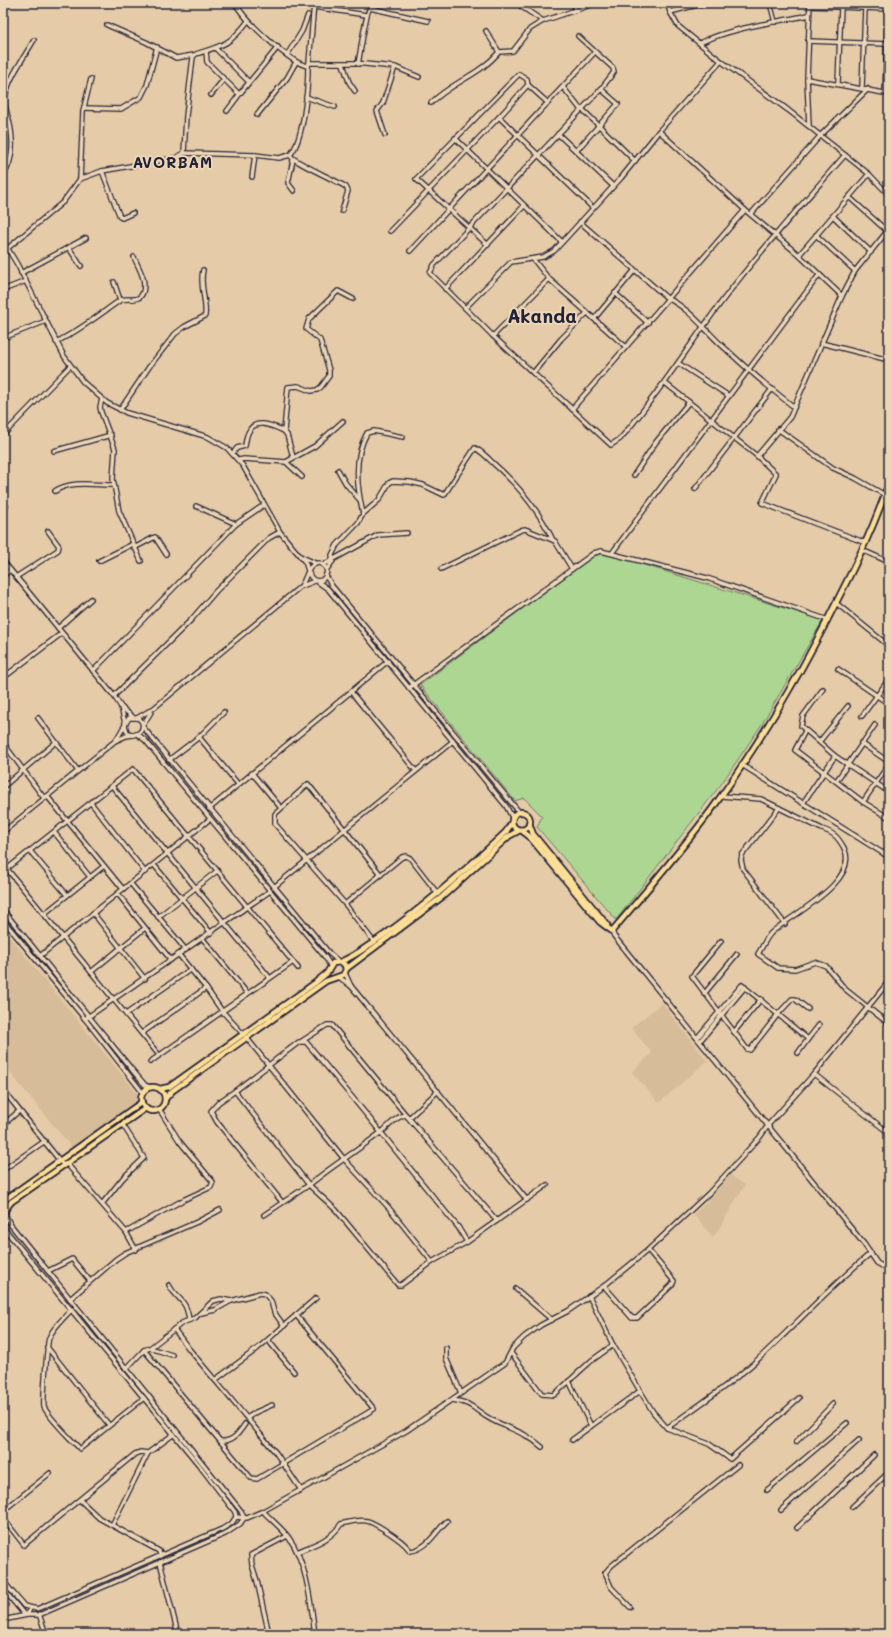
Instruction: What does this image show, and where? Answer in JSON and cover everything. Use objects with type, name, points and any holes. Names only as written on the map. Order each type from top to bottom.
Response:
[{"type":"main road","points":[[165,1099],[172,1091],[315,983],[331,968],[333,963],[348,959],[374,942],[438,894],[506,832],[515,815],[520,813],[527,816],[533,834],[612,931],[672,859],[721,796],[799,673],[828,620],[866,543],[889,483]]},
{"type":"main road","points":[[512,820],[514,827],[529,836],[600,922],[608,927]]},
{"type":"main road","points":[[160,1089],[165,1094],[164,1104],[159,1109],[152,1110],[146,1108],[142,1102],[143,1094],[150,1087],[160,1089],[169,1087],[326,981],[338,977],[442,897],[509,836],[526,828],[529,823]]},
{"type":"main road","points":[[339,961],[345,965],[346,971]]},
{"type":"main road","points":[[331,968],[332,974],[338,977]]},
{"type":"main road","points":[[3,1201],[142,1102]]},
{"type":"main road","points":[[4,1212],[11,1202],[146,1108]]},
{"type":"street","points":[[235,3],[248,21],[296,62],[308,64],[358,64],[395,67],[419,77]]},
{"type":"street","points":[[516,3],[543,21]]},
{"type":"street","points":[[573,3],[576,10]]},
{"type":"street","points":[[432,103],[451,86],[483,68],[499,52],[513,51],[530,29],[543,21],[597,3]]},
{"type":"street","points":[[667,3],[678,26],[721,61],[809,126],[869,174],[889,195]]},
{"type":"street","points":[[670,12],[705,3]]},
{"type":"street","points":[[770,3],[775,22]]},
{"type":"street","points":[[807,79],[862,87],[887,93],[888,3]]},
{"type":"street","points":[[809,126],[807,79],[810,4],[888,9]]},
{"type":"street","points":[[80,179],[102,171],[176,158],[184,153],[255,155],[279,158],[290,156],[299,136],[306,97],[314,5],[366,15]]},
{"type":"street","points":[[838,83],[841,7]]},
{"type":"street","points":[[358,64],[368,9],[371,8],[428,21]]},
{"type":"street","points":[[862,87],[865,8]]},
{"type":"street","points":[[700,43],[712,38],[809,15]]},
{"type":"street","points":[[287,55],[302,31],[308,16]]},
{"type":"street","points":[[107,24],[157,47],[176,58],[194,55],[215,48],[234,38],[248,21]]},
{"type":"street","points":[[486,31],[499,52]]},
{"type":"street","points":[[578,36],[614,69],[614,72],[601,89],[434,265],[430,273],[493,336],[611,445],[620,439],[665,383],[703,326],[743,274],[845,155]]},
{"type":"street","points":[[3,177],[8,167],[13,147],[5,104],[5,91],[34,40]]},
{"type":"street","points":[[808,41],[887,44]]},
{"type":"street","points":[[84,108],[122,109],[142,97],[147,85],[157,47]]},
{"type":"street","points":[[228,111],[239,94],[278,47]]},
{"type":"street","points":[[215,48],[249,82]]},
{"type":"street","points":[[206,51],[207,62],[239,94]]},
{"type":"street","points":[[410,251],[595,52]]},
{"type":"street","points":[[184,153],[186,116],[194,55]]},
{"type":"street","points":[[465,308],[511,262],[533,259],[554,251],[635,161],[659,131],[721,61]]},
{"type":"street","points":[[257,115],[287,78],[296,62]]},
{"type":"street","points":[[343,64],[349,82],[355,91]]},
{"type":"street","points":[[385,134],[377,111],[383,103],[395,67]]},
{"type":"street","points":[[488,245],[416,179],[516,76],[522,74],[528,82],[528,85],[548,103]]},
{"type":"street","points":[[8,248],[63,202],[80,179],[84,108],[91,79]]},
{"type":"street","points":[[211,95],[224,79]]},
{"type":"street","points":[[390,231],[528,85]]},
{"type":"street","points":[[563,87],[581,109],[635,161]]},
{"type":"street","points":[[576,151],[618,104],[601,89]]},
{"type":"street","points":[[751,214],[820,135],[868,89]]},
{"type":"street","points":[[306,97],[335,107]]},
{"type":"street","points":[[499,117],[593,208]]},
{"type":"street","points":[[659,131],[745,210],[799,255],[842,296]]},
{"type":"street","points":[[558,134],[613,186]]},
{"type":"street","points":[[456,138],[466,150],[562,242]]},
{"type":"street","points":[[252,177],[255,155]]},
{"type":"street","points":[[290,156],[293,160],[323,174],[346,188],[348,191],[342,211]]},
{"type":"street","points":[[293,160],[288,183],[294,191]]},
{"type":"street","points":[[102,171],[119,215],[122,218],[133,213]]},
{"type":"street","points":[[799,255],[869,174]]},
{"type":"street","points":[[757,456],[790,418],[842,296],[855,272],[888,230],[849,197]]},
{"type":"street","points":[[445,289],[524,206]]},
{"type":"street","points":[[572,409],[745,210]]},
{"type":"street","points":[[833,216],[871,252]]},
{"type":"street","points":[[580,222],[634,271],[667,298],[676,302],[703,326],[725,349],[794,407]]},
{"type":"street","points":[[816,235],[855,272]]},
{"type":"street","points":[[21,273],[86,238]]},
{"type":"street","points":[[3,241],[26,281],[56,342],[70,366],[83,382],[102,399],[120,410],[144,420],[208,437],[222,444],[233,453],[239,460],[280,532],[305,562],[311,578],[328,589],[388,662],[411,686],[520,813]]},
{"type":"street","points":[[69,248],[81,266]]},
{"type":"street","points":[[56,342],[98,317],[120,300],[137,299],[143,292],[142,273],[134,257]]},
{"type":"street","points":[[533,259],[549,279],[626,347]]},
{"type":"street","points":[[120,410],[149,367],[175,334],[184,327],[205,316],[206,309],[201,280],[203,270]]},
{"type":"street","points":[[594,319],[634,271]]},
{"type":"street","points":[[612,553],[819,274]]},
{"type":"street","points":[[493,336],[549,279]]},
{"type":"street","points":[[3,290],[26,281]]},
{"type":"street","points":[[114,282],[120,300]]},
{"type":"street","points":[[284,431],[288,387],[298,386],[311,391],[317,390],[329,376],[329,370],[320,340],[306,329],[309,319],[338,291],[353,299]]},
{"type":"street","points":[[615,293],[648,322]]},
{"type":"street","points":[[533,372],[561,339],[587,313]]},
{"type":"street","points":[[3,338],[46,321]]},
{"type":"street","points":[[821,343],[889,360]]},
{"type":"street","points":[[678,363],[729,396]]},
{"type":"street","points":[[5,433],[70,366]]},
{"type":"street","points":[[665,383],[757,456],[776,474],[762,502],[866,543]]},
{"type":"street","points":[[695,489],[772,389]]},
{"type":"street","points":[[102,399],[100,407],[101,412],[111,435],[115,449],[114,485],[120,516],[141,562]]},
{"type":"street","points":[[634,475],[656,442],[689,402]]},
{"type":"street","points":[[286,462],[292,457],[315,446],[343,421]]},
{"type":"street","points":[[233,453],[237,448],[245,446],[248,432],[254,426],[266,423],[284,431],[287,435],[292,457]]},
{"type":"street","points":[[778,430],[833,468],[855,478],[885,495]]},
{"type":"street","points":[[363,514],[357,471],[361,444],[367,433],[379,431],[403,436]]},
{"type":"street","points":[[54,451],[111,435]]},
{"type":"street","points":[[115,741],[125,724],[135,717],[154,708],[301,586],[322,580],[326,576],[327,569],[333,561],[332,555],[337,545],[358,523],[363,514],[380,500],[387,486],[393,481],[422,485],[444,495],[475,448],[505,473],[528,499],[544,521],[553,540],[572,569]]},
{"type":"street","points":[[239,460],[244,459],[286,462],[302,476]]},
{"type":"street","points":[[338,470],[346,484],[360,500]]},
{"type":"street","points":[[55,491],[61,486],[73,484],[114,485]]},
{"type":"street","points":[[94,671],[236,524],[264,504]]},
{"type":"street","points":[[196,506],[236,524]]},
{"type":"street","points":[[441,569],[521,530],[525,529],[553,540]]},
{"type":"street","points":[[16,577],[58,550],[59,546],[48,530]]},
{"type":"street","points":[[114,696],[192,620],[216,591],[269,538],[280,532]]},
{"type":"street","points":[[323,565],[333,561],[360,543],[378,535],[407,533]]},
{"type":"street","points":[[99,561],[155,537],[166,554]]},
{"type":"street","points":[[862,550],[889,562]]},
{"type":"street","points":[[411,686],[594,553],[601,551],[707,578],[828,620]]},
{"type":"street","points":[[298,554],[315,563],[323,565],[327,569]]},
{"type":"street","points":[[3,561],[114,696],[121,707],[127,732],[145,740],[325,957],[331,968]]},
{"type":"street","points":[[301,586],[311,565],[315,563]]},
{"type":"street","points":[[3,576],[10,570]]},
{"type":"street","points":[[326,576],[332,586],[453,741],[506,806],[512,820]]},
{"type":"street","points":[[58,628],[91,599]]},
{"type":"street","points":[[836,603],[889,646]]},
{"type":"street","points":[[3,678],[62,633]]},
{"type":"street","points":[[209,809],[388,662]]},
{"type":"street","points":[[838,669],[889,704]]},
{"type":"street","points":[[862,716],[889,679]]},
{"type":"street","points":[[823,689],[803,716],[802,726],[805,731],[820,741],[835,756],[889,792]]},
{"type":"street","points":[[351,692],[416,771]]},
{"type":"street","points":[[820,741],[848,706]]},
{"type":"street","points":[[121,707],[141,721],[143,726],[169,760],[209,809],[329,953],[339,961]]},
{"type":"street","points":[[3,832],[115,741],[126,736],[135,735],[143,726],[154,708]]},
{"type":"street","points":[[169,760],[199,737],[224,712]]},
{"type":"street","points":[[38,718],[78,771]]},
{"type":"street","points":[[837,780],[861,743],[875,725]]},
{"type":"street","points":[[805,731],[795,750],[837,780],[863,802],[889,818]]},
{"type":"street","points":[[199,737],[238,784]]},
{"type":"street","points":[[274,887],[307,862],[345,828],[453,741]]},
{"type":"street","points":[[3,787],[56,742]]},
{"type":"street","points":[[861,743],[889,763],[863,802]]},
{"type":"street","points":[[4,744],[23,770],[68,821],[123,889]]},
{"type":"street","points":[[803,803],[835,756]]},
{"type":"street","points":[[742,765],[889,857]]},
{"type":"street","points":[[3,872],[133,769],[298,968]]},
{"type":"street","points":[[252,774],[281,808]]},
{"type":"street","points":[[374,942],[345,904],[275,824],[275,814],[308,784],[345,828],[381,875]]},
{"type":"street","points":[[112,786],[270,978]]},
{"type":"street","points":[[721,796],[761,799],[832,832],[838,838],[846,852],[846,860],[838,881],[785,924],[771,933],[758,954],[778,968],[795,969],[815,962],[826,966],[845,989],[868,1009],[889,1024]]},
{"type":"street","points":[[91,803],[145,872]]},
{"type":"street","points":[[779,808],[742,855],[741,860],[746,874],[785,924]]},
{"type":"street","points":[[40,956],[210,819]]},
{"type":"street","points":[[54,832],[90,877]]},
{"type":"street","points":[[884,854],[889,847]]},
{"type":"street","points":[[30,851],[67,895]]},
{"type":"street","points":[[345,904],[406,856],[410,858],[438,894]]},
{"type":"street","points":[[154,865],[211,933]]},
{"type":"street","points":[[44,914],[104,866]]},
{"type":"street","points":[[7,869],[159,1055]]},
{"type":"street","points":[[158,917],[217,870]]},
{"type":"street","points":[[130,884],[186,950]]},
{"type":"street","points":[[84,1019],[145,979],[270,891]]},
{"type":"street","points":[[118,894],[171,960]]},
{"type":"street","points":[[3,910],[137,1076],[145,1085],[150,1087]]},
{"type":"street","points":[[93,913],[145,979]]},
{"type":"street","points":[[3,920],[143,1094]]},
{"type":"street","points":[[91,972],[145,928]]},
{"type":"street","points":[[612,931],[614,936],[768,1124],[871,1253],[877,1263],[889,1270]]},
{"type":"street","points":[[203,939],[247,993]]},
{"type":"street","points":[[721,941],[692,976],[721,1017],[747,1049],[750,1050],[792,999],[796,999],[808,1009]]},
{"type":"street","points":[[704,994],[737,954]]},
{"type":"street","points":[[179,955],[206,988],[222,1011],[245,1036],[344,1159],[389,1208],[432,1262]]},
{"type":"street","points":[[150,1062],[293,962]]},
{"type":"street","points":[[126,1014],[191,969]]},
{"type":"street","points":[[346,971],[350,986]]},
{"type":"street","points":[[338,977],[350,986],[527,1200]]},
{"type":"street","points":[[236,1517],[244,1518],[263,1511],[406,1431],[504,1363],[513,1348],[541,1324],[552,1320],[604,1286],[648,1250],[709,1193],[760,1137],[768,1124],[814,1074],[868,1009],[889,981]]},
{"type":"street","points":[[699,1039],[718,1013],[742,985],[779,1013],[808,1038]]},
{"type":"street","points":[[699,1039],[721,1017],[745,987]]},
{"type":"street","points":[[142,1033],[206,988]]},
{"type":"street","points":[[734,1032],[761,1000]]},
{"type":"street","points":[[282,1202],[217,1122],[212,1111],[219,1102],[299,1042],[327,1025],[332,1025],[406,1115],[497,1221]]},
{"type":"street","points":[[798,1053],[819,1025]]},
{"type":"street","points":[[299,1042],[306,1042],[458,1227],[467,1242]]},
{"type":"street","points":[[814,1074],[889,1133]]},
{"type":"street","points":[[3,1090],[61,1161],[102,1204],[126,1232],[136,1250]]},
{"type":"street","points":[[235,1091],[309,1184],[336,1210],[398,1285],[401,1285],[432,1262],[467,1242],[547,1185]]},
{"type":"street","points":[[410,1118],[438,1091]]},
{"type":"street","points":[[126,1232],[183,1200],[211,1187],[213,1182],[180,1142],[159,1109]]},
{"type":"street","points":[[3,1125],[20,1110]]},
{"type":"street","points":[[264,1215],[309,1184],[329,1168],[344,1159],[401,1116],[406,1115]]},
{"type":"street","points":[[102,1204],[123,1178],[144,1158],[123,1125]]},
{"type":"street","points":[[3,1170],[45,1142]]},
{"type":"street","points":[[70,1299],[116,1259],[220,1210]]},
{"type":"street","points":[[3,1620],[39,1614],[224,1534],[240,1524],[244,1518],[242,1511],[10,1224],[4,1212]]},
{"type":"street","points":[[3,1227],[199,1465],[234,1512],[236,1517]]},
{"type":"street","points":[[604,1286],[632,1318],[637,1318],[672,1285],[674,1281],[648,1250]]},
{"type":"street","points":[[667,1428],[754,1363],[846,1273],[871,1253]]},
{"type":"street","points":[[48,1271],[72,1259],[90,1281]]},
{"type":"street","points":[[169,1285],[183,1300],[188,1310],[189,1320]]},
{"type":"street","points":[[516,1289],[552,1320]]},
{"type":"street","points":[[200,1313],[216,1310],[231,1301],[260,1293],[265,1294],[271,1301],[274,1312],[284,1326]]},
{"type":"street","points":[[589,1296],[614,1346],[653,1412],[667,1428],[709,1444],[730,1459],[799,1398]]},
{"type":"street","points":[[215,1380],[268,1340],[316,1298]]},
{"type":"street","points":[[126,1368],[144,1350],[150,1348],[174,1329],[195,1318],[213,1300],[221,1299],[231,1301]]},
{"type":"street","points":[[72,1309],[51,1333],[46,1346],[47,1362],[43,1402],[46,1411],[80,1449],[144,1398]]},
{"type":"street","points":[[144,1350],[254,1480],[374,1409],[296,1316]]},
{"type":"street","points":[[174,1329],[283,1462],[301,1490]]},
{"type":"street","points":[[268,1340],[294,1372]]},
{"type":"street","points":[[46,1346],[109,1425]]},
{"type":"street","points":[[511,1353],[542,1394],[554,1394],[591,1361],[614,1346]]},
{"type":"street","points":[[150,1348],[172,1355]]},
{"type":"street","points":[[446,1348],[446,1358],[461,1393]]},
{"type":"street","points":[[569,1381],[592,1426]]},
{"type":"street","points":[[572,1440],[640,1391]]},
{"type":"street","points":[[452,1400],[465,1402],[472,1405],[492,1420],[522,1432],[542,1447]]},
{"type":"street","points":[[796,1442],[833,1404]]},
{"type":"street","points":[[247,1418],[272,1405]]},
{"type":"street","points":[[767,1490],[846,1423]]},
{"type":"street","points":[[220,1441],[230,1440],[238,1434],[245,1424]]},
{"type":"street","points":[[112,1525],[148,1453],[174,1434]]},
{"type":"street","points":[[781,1510],[858,1440]]},
{"type":"street","points":[[3,1518],[24,1545],[135,1454],[140,1452],[148,1453]]},
{"type":"street","points":[[797,1528],[874,1455]]},
{"type":"street","points":[[630,1607],[611,1587],[605,1573],[611,1566],[738,1465]]},
{"type":"street","points":[[3,1511],[50,1473]]},
{"type":"street","points":[[852,1507],[886,1474]]},
{"type":"street","points":[[80,1500],[94,1515],[159,1551],[160,1556]]},
{"type":"street","points":[[263,1511],[287,1536],[296,1552],[309,1597],[315,1634]]},
{"type":"street","points":[[3,1581],[24,1606],[37,1609],[222,1529],[232,1523],[236,1517]]},
{"type":"street","points":[[296,1552],[326,1539],[335,1533],[341,1524],[361,1520],[373,1522],[404,1542],[410,1551],[416,1550],[434,1538],[436,1532],[447,1521]]},
{"type":"street","points":[[269,1634],[259,1587],[252,1565],[251,1555],[287,1536]]},
{"type":"street","points":[[160,1562],[178,1634]]},
{"type":"street","points":[[3,1589],[20,1610],[27,1615]]},
{"type":"street","points":[[27,1615],[30,1608]]},
{"type":"street","points":[[37,1609],[46,1634]]},
{"type":"shaded area","points":[[4,930],[137,1093],[135,1105],[73,1149],[3,1064]]},
{"type":"shaded area","points":[[662,1003],[707,1061],[659,1103],[632,1072],[652,1053],[631,1028]]},
{"type":"shaded area","points":[[730,1175],[745,1185],[713,1238],[694,1214],[713,1196]]},
{"type":"green space","points":[[609,554],[823,620],[762,724],[722,783],[616,920],[537,827],[542,816],[524,798],[515,801],[420,685],[593,556]]},
{"type":"district","name":"AVORBAM","points":[[173,162]]},
{"type":"district","name":"Akanda","points":[[542,315]]}]
